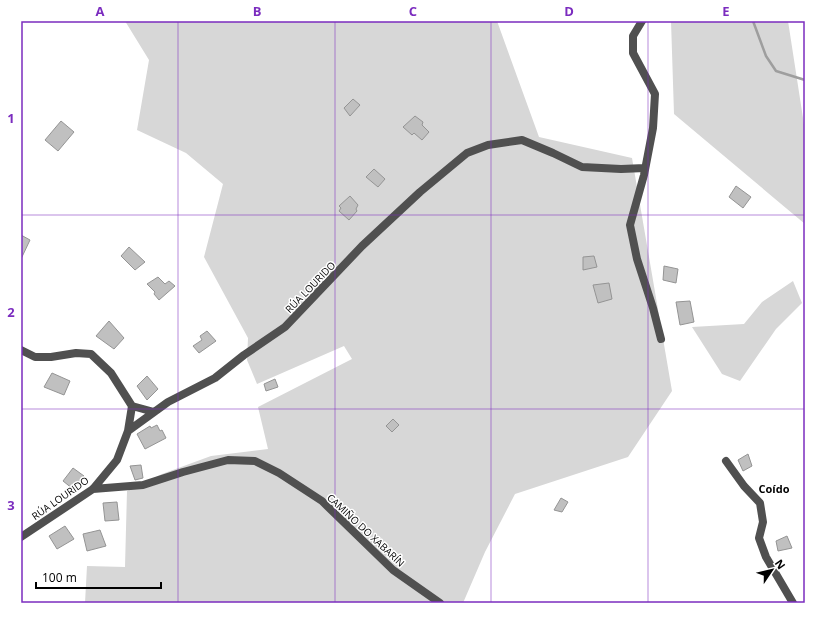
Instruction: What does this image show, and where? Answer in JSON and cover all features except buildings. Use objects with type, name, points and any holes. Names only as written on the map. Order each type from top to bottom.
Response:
[{"type":"street","points":[[642,21],[633,36],[633,53],[655,94],[653,128],[645,168],[630,225],[637,259],[653,308],[661,339]]},
{"type":"street","name":"RÚA LOURIDO","points":[[21,538],[93,489],[117,460],[128,431],[168,402],[215,378],[244,355],[286,327],[362,246],[420,192],[467,153],[488,146],[522,140],[582,167],[620,169],[645,168]]},
{"type":"street","points":[[21,350],[35,357],[51,357],[76,353],[91,354],[111,373],[132,406],[128,431]]},
{"type":"street","points":[[132,406],[154,412]]},
{"type":"street","name":"CAMIÑO DO XABARÍN","points":[[93,489],[143,485],[228,460],[255,461],[280,473],[322,501],[394,570],[440,603]]},
{"type":"street","points":[[726,461],[744,486],[760,503],[763,522],[759,538],[766,557],[792,603]]},
{"type":"shaded area","points":[[125,21],[497,21],[539,137],[632,158],[672,391],[628,457],[515,494],[485,552],[463,603],[85,603],[87,566],[125,567],[127,491],[162,474],[211,456],[268,449],[258,407],[352,359],[344,346],[257,384],[247,360],[248,338],[204,257],[223,184],[186,153],[137,130],[149,60]]},
{"type":"shaded area","points":[[671,21],[788,21],[805,131],[805,224],[674,114]]},
{"type":"shaded area","points":[[793,281],[802,303],[776,329],[740,381],[722,374],[692,327],[744,324],[762,302]]},
{"type":"waterway","points":[[753,21],[766,56],[776,71],[805,80]]},
{"type":"district","name":"Coído","points":[[774,488]]}]
